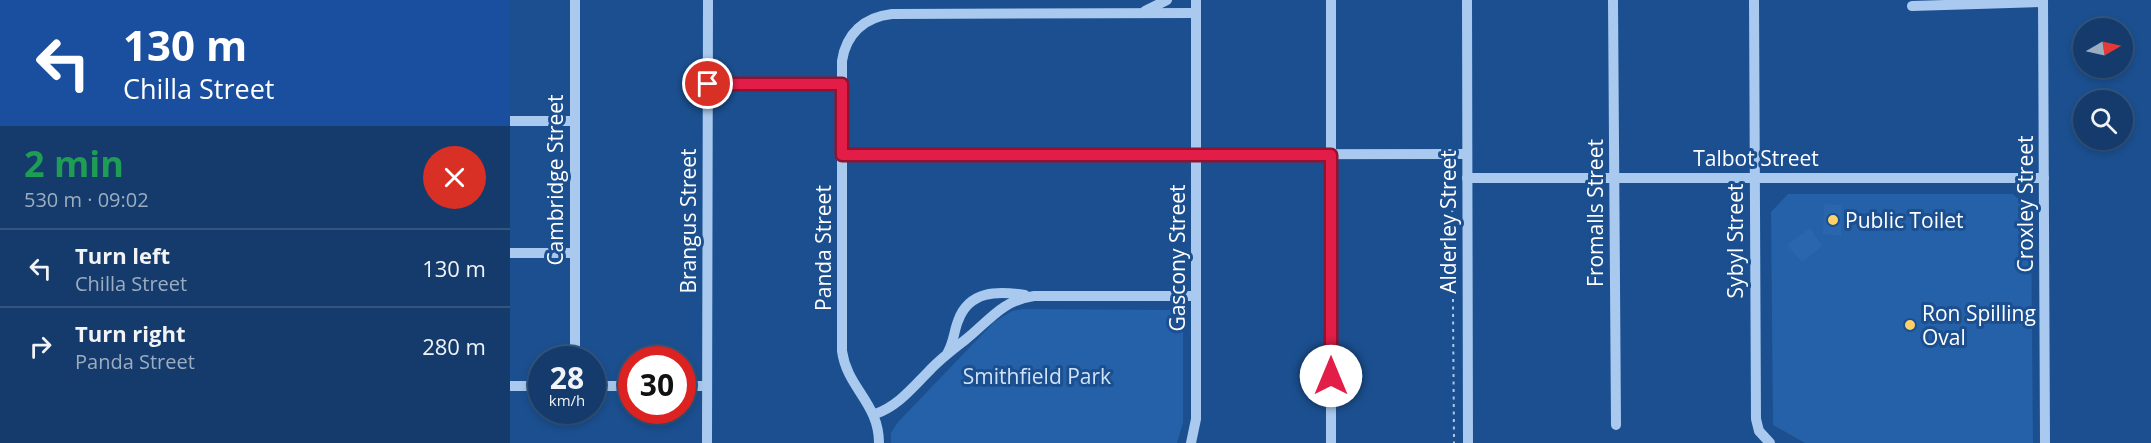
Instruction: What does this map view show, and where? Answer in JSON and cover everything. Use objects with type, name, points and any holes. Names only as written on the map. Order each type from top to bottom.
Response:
[{"type":"street","name":"Cambridge Street","points":[[575,0],[575,346]]},
{"type":"street","name":"Brangus Street","points":[[707,443],[708,0]]},
{"type":"street","points":[[1136,13],[1167,0]]},
{"type":"street","name":"Gascony Street","points":[[1191,443],[1196,419],[1196,0]]},
{"type":"street","points":[[1331,0],[1332,443]]},
{"type":"street","name":"Alderley Street","points":[[1467,0],[1468,443]]},
{"type":"street","name":"Fromalls Street","points":[[1613,0],[1616,425]]},
{"type":"street","points":[[1912,6],[2043,1]]},
{"type":"street","name":"Croxley Street","points":[[2043,1],[2045,443]]},
{"type":"street","name":"Sybyl Street","points":[[1754,2],[1756,419],[1759,431],[1766,442]]},
{"type":"street","name":"Panda Street","points":[[879,443],[875,414],[848,374],[842,351],[842,84],[843,53],[849,38],[860,26],[883,15],[1196,13]]},
{"type":"street","points":[[708,84],[842,84]]},
{"type":"street","points":[[510,121],[575,121]]},
{"type":"street","points":[[842,155],[1467,154]]},
{"type":"street","name":"Talbot Street","points":[[1467,178],[2044,177]]},
{"type":"street","points":[[510,253],[575,253]]},
{"type":"street","points":[[948,352],[962,312],[978,297],[1000,291],[1034,296],[1196,296]]},
{"type":"street","points":[[875,414],[900,401],[948,352],[1005,305],[1034,296]]},
{"type":"street","points":[[510,386],[528,386]]},
{"type":"street","points":[[696,386],[707,386]]},
{"type":"path","points":[[1452,154],[1454,443]]},
{"type":"green space","name":"Ron Spilling Oval","points":[[1788,194],[2013,194],[2031,211],[2033,443],[1805,443],[1773,425],[1771,212]]},
{"type":"green space","name":"Smithfield Park","points":[[1023,309],[1178,310],[1183,319],[1183,423],[1177,443],[891,443],[891,433],[898,422],[994,322],[1012,311]]},
{"type":"building","name":"Public Toilet","points":[[1824,204],[1842,205],[1841,236],[1823,234]]},
{"type":"building","points":[[1810,228],[1822,246],[1802,262],[1787,245]]},
{"type":"place","name":"Public Toilet","points":[[1833,220]]},
{"type":"place","name":"Ron Spilling Oval","points":[[1910,325]]},
{"type":"route","points":[[708,84],[842,84],[842,155],[1331,155],[1331,376]]}]
